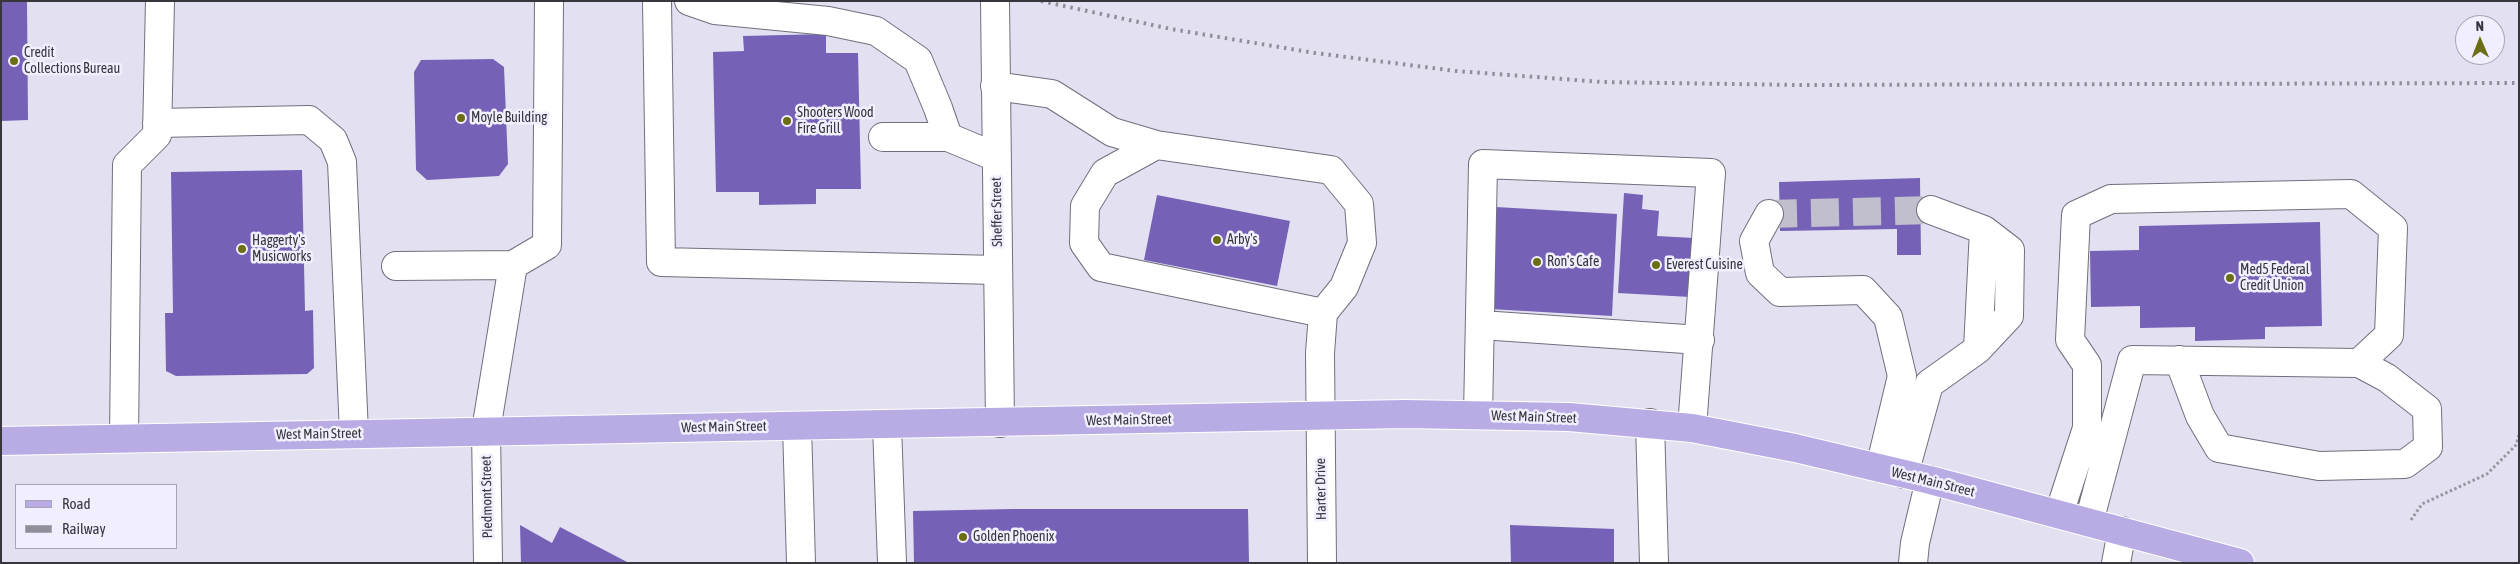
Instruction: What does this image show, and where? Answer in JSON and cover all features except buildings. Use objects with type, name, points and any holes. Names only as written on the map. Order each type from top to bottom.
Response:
[{"type":"main road","name":"West Main Street","points":[[1,441],[486,430],[886,425],[1320,416],[1478,415],[1569,417],[1692,428],[1795,448],[1930,480],[2233,562]]},
{"type":"street","points":[[124,438],[127,165],[156,135],[160,1]]},
{"type":"street","points":[[396,266],[514,265],[547,245],[549,1]]},
{"type":"street","points":[[657,1],[661,262],[997,270]]},
{"type":"street","points":[[689,1],[715,10],[828,21],[876,31],[918,60],[948,137]]},
{"type":"street","name":"Sheffer Street","points":[[995,1],[1000,423]]},
{"type":"street","points":[[995,86],[1052,94],[1112,132],[1156,145],[1331,170],[1359,204],[1362,243],[1344,287],[1323,313],[1101,267],[1084,243],[1085,206],[1105,173],[1156,145]]},
{"type":"street","points":[[157,122],[309,120],[333,140],[342,162],[354,433]]},
{"type":"street","points":[[883,137],[948,137],[996,157]]},
{"type":"street","points":[[1478,415],[1483,164],[1711,172],[1692,428]]},
{"type":"street","points":[[2059,514],[2087,428],[2087,365],[2070,340],[2076,215],[2112,199],[2351,194],[2393,228],[2388,335],[2359,363]]},
{"type":"street","points":[[1892,471],[1929,384],[1978,350],[1984,230],[1931,210]]},
{"type":"street","points":[[1770,214],[1754,241],[1760,273],[1780,292],[1863,290],[1888,317],[1902,376],[1892,471]]},
{"type":"street","name":"Piedmont Street","points":[[488,563],[486,430],[514,265]]},
{"type":"street","name":"Harter Drive","points":[[1322,563],[1320,416],[1323,313]]},
{"type":"street","points":[[1481,325],[1700,340]]},
{"type":"street","points":[[2089,522],[2132,360],[2180,360],[2359,363],[2386,378],[2428,409],[2428,447],[2405,464],[2319,466],[2219,448],[2200,416],[2180,360]]},
{"type":"street","points":[[1650,423],[1654,563]]},
{"type":"street","points":[[886,425],[892,563]]},
{"type":"street","points":[[797,426],[801,563]]},
{"type":"street","points":[[1913,563],[1915,543],[1930,480]]},
{"type":"street","points":[[2116,563],[2122,531]]},
{"type":"path","points":[[2411,520],[2422,504],[2487,474],[2516,445],[2519,435]]},
{"type":"tunnel","points":[[1769,214],[1931,210]]},
{"type":"railway","points":[[1041,1],[1171,29],[1315,53],[1456,71],[1602,82],[1798,85],[2519,83]]},
{"type":"place","name":"Credit Collections Bureau","points":[[14,61]]},
{"type":"place","name":"Moyle Building","points":[[461,118]]},
{"type":"place","name":"Shooters Wood Fire Grill","points":[[787,121]]},
{"type":"place","name":"Arby's","points":[[1217,240]]},
{"type":"place","name":"Haggerty's Musicworks","points":[[242,249]]},
{"type":"place","name":"Ron's Cafe","points":[[1537,262]]},
{"type":"place","name":"Everest Cuisine","points":[[1656,265]]},
{"type":"place","name":"Med5 Federal Credit Union","points":[[2230,278]]},
{"type":"place","name":"Golden Phoenix","points":[[963,537]]}]
